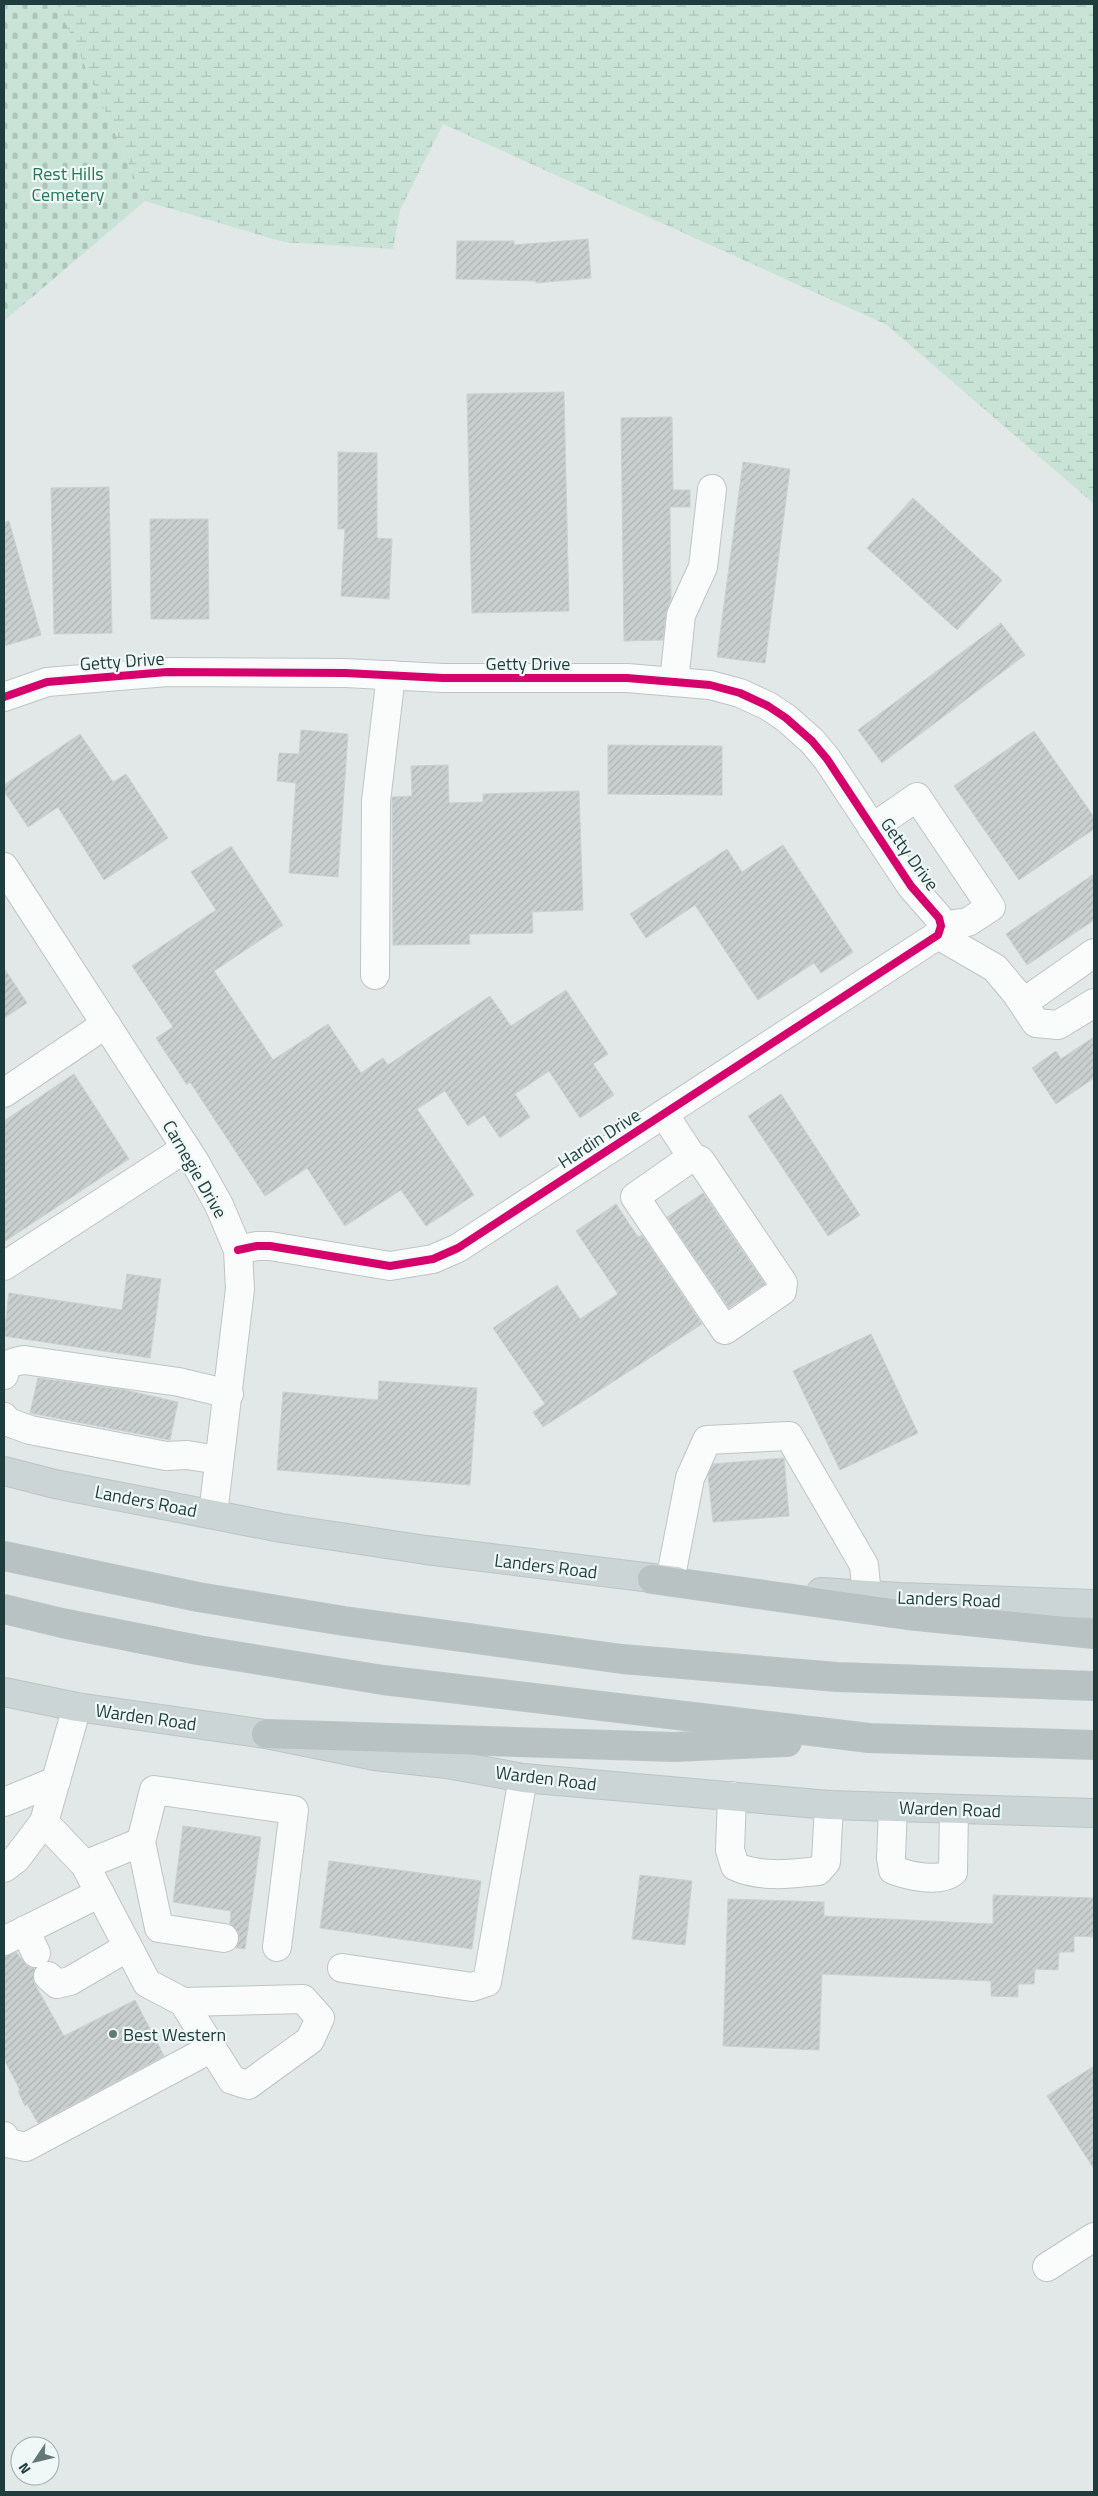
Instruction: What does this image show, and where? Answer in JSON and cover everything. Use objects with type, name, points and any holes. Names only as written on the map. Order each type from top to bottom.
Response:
[{"type":"highway","points":[[4,1556],[237,1603],[419,1632],[622,1659],[837,1677],[1094,1686]]},
{"type":"highway","points":[[661,1580],[907,1615],[1094,1634]]},
{"type":"highway","points":[[4,1609],[62,1623],[198,1650],[383,1680],[869,1738]]},
{"type":"highway","points":[[266,1734],[674,1747],[869,1738],[1094,1745]]},
{"type":"main road","name":"Landers Road","points":[[4,1471],[281,1528],[426,1550],[661,1580],[867,1595],[1094,1604]]},
{"type":"main road","points":[[4,1492],[95,1491]]},
{"type":"main road","name":"Warden Road","points":[[4,1692],[77,1707],[266,1734],[375,1756],[447,1764],[524,1778],[829,1805],[1094,1813]]},
{"type":"street","points":[[674,682],[681,615],[703,567],[712,489]]},
{"type":"street","name":"Getty Drive","points":[[4,697],[47,682],[167,672],[391,675],[444,678],[627,678],[710,686],[740,693],[768,706],[786,718],[812,741],[911,886],[939,918],[939,930]]},
{"type":"street","points":[[375,975],[376,801],[391,675]]},
{"type":"street","points":[[872,828],[917,797],[991,907],[968,922],[939,930]]},
{"type":"street","name":"Carnegie Drive","points":[[4,868],[186,1148],[219,1205],[238,1250],[240,1289],[229,1394],[213,1514]]},
{"type":"street","points":[[939,930],[995,968],[1023,1003],[1036,1023],[1058,1025],[1094,1003]]},
{"type":"street","name":"Hardin Drive","points":[[238,1250],[257,1246],[270,1246],[317,1256],[390,1266],[434,1259],[458,1248],[664,1114],[939,930]]},
{"type":"street","points":[[1023,1003],[1094,954]]},
{"type":"street","points":[[4,1093],[106,1024]]},
{"type":"street","points":[[664,1114],[692,1157],[700,1160],[783,1283],[782,1291],[725,1330],[635,1197],[692,1157]]},
{"type":"street","points":[[4,1266],[186,1148]]},
{"type":"street","points":[[4,1375],[4,1369],[9,1363],[24,1360],[180,1382],[229,1394]]},
{"type":"street","points":[[4,1417],[8,1422],[30,1430],[166,1456],[187,1455],[219,1460]]},
{"type":"street","points":[[661,1580],[690,1478],[707,1440],[789,1436],[864,1565],[867,1595]]},
{"type":"street","points":[[4,1868],[16,1859],[44,1822],[77,1707]]},
{"type":"street","points":[[342,1968],[472,1987],[487,1982],[524,1778]]},
{"type":"street","points":[[4,1802],[56,1782]]},
{"type":"street","points":[[224,1938],[160,1928],[141,1842],[154,1790],[294,1810],[277,1947]]},
{"type":"street","points":[[732,1796],[730,1850],[735,1866],[745,1870],[789,1874],[818,1871],[826,1862],[829,1805]]},
{"type":"street","points":[[893,1807],[891,1858],[893,1870],[931,1877],[948,1876],[953,1872],[954,1809]]},
{"type":"street","points":[[44,1822],[85,1865],[147,1983],[183,2002],[303,1999],[320,2018],[310,2040],[248,2085],[232,2080],[183,2002]]},
{"type":"street","points":[[85,1865],[141,1842]]},
{"type":"street","points":[[100,1893],[28,1950],[56,1984],[70,1981],[128,1947]]},
{"type":"street","points":[[4,2136],[7,2143],[26,2147],[212,2048]]},
{"type":"street","points":[[1047,2267],[1094,2237]]},
{"type":"green space","name":"Rest Hills Cemetery","points":[[4,4],[57,4],[145,201],[4,321]]},
{"type":"green space","points":[[57,4],[1094,4],[1094,504],[887,325],[443,124],[400,210],[393,249],[284,242],[145,201]]},
{"type":"building","points":[[588,239],[591,278],[536,283],[536,281],[456,279],[457,241],[514,241],[514,245]]},
{"type":"building","points":[[564,392],[569,611],[472,613],[467,394]]},
{"type":"building","points":[[672,417],[673,490],[690,490],[690,507],[670,507],[671,599],[666,613],[663,640],[624,641],[621,418]]},
{"type":"building","points":[[338,452],[377,453],[377,538],[392,539],[389,599],[341,596],[345,529],[338,529]]},
{"type":"building","points":[[743,462],[790,469],[765,663],[717,657]]},
{"type":"building","points":[[109,487],[112,633],[54,634],[51,488]]},
{"type":"building","points":[[913,498],[1002,580],[957,630],[867,548]]},
{"type":"building","points":[[150,519],[208,519],[209,619],[151,619]]},
{"type":"building","points":[[9,521],[41,635],[4,646],[4,522]]},
{"type":"building","points":[[1001,623],[1025,655],[882,763],[858,730]]},
{"type":"building","points":[[301,730],[348,734],[338,877],[289,873],[296,783],[277,781],[279,753],[299,754]]},
{"type":"building","points":[[1034,731],[1094,817],[1094,829],[1019,880],[954,786]]},
{"type":"building","points":[[80,734],[113,782],[126,774],[168,838],[104,880],[58,807],[28,827],[4,791],[4,785]]},
{"type":"building","points":[[608,745],[722,746],[722,795],[608,794]]},
{"type":"building","points":[[448,765],[449,803],[483,802],[483,794],[579,791],[583,910],[532,912],[533,933],[469,934],[470,944],[393,945],[392,797],[412,796],[411,766]]},
{"type":"building","points":[[783,845],[853,952],[821,973],[814,963],[758,1000],[695,905],[646,938],[630,914],[727,849],[742,872]]},
{"type":"building","points":[[231,846],[283,925],[214,971],[273,1060],[328,1024],[361,1073],[383,1058],[388,1065],[490,996],[511,1026],[566,990],[608,1054],[593,1064],[614,1095],[580,1118],[549,1071],[515,1094],[530,1117],[500,1138],[484,1115],[468,1126],[445,1091],[417,1109],[474,1195],[426,1226],[401,1190],[345,1226],[307,1168],[265,1196],[190,1082],[187,1085],[156,1038],[173,1027],[132,966],[216,910],[191,872]]},
{"type":"building","points":[[1094,874],[1094,920],[1027,965],[1006,934]]},
{"type":"building","points":[[4,968],[27,1003],[4,1018]]},
{"type":"building","points":[[1094,1037],[1094,1078],[1056,1104],[1032,1068],[1056,1051],[1061,1059]]},
{"type":"building","points":[[74,1074],[129,1159],[4,1242],[4,1121]]},
{"type":"building","points":[[781,1094],[860,1215],[828,1236],[748,1116]]},
{"type":"building","points":[[703,1193],[765,1284],[729,1308],[667,1217]]},
{"type":"building","points":[[616,1204],[638,1237],[642,1235],[702,1324],[543,1427],[533,1412],[545,1404],[493,1328],[557,1285],[580,1319],[618,1294],[576,1231]]},
{"type":"building","points":[[127,1274],[161,1279],[150,1358],[4,1336],[9,1293],[122,1310]]},
{"type":"building","points":[[871,1334],[918,1433],[840,1470],[793,1371]]},
{"type":"building","points":[[38,1378],[125,1390],[178,1402],[170,1440],[30,1413]]},
{"type":"building","points":[[379,1381],[477,1388],[470,1485],[277,1470],[283,1392],[378,1400]]},
{"type":"building","points":[[784,1458],[789,1516],[713,1522],[708,1475],[713,1464]]},
{"type":"building","points":[[183,1826],[261,1837],[245,1949],[236,1948],[239,1941],[239,1933],[230,1924],[231,1911],[173,1902]]},
{"type":"building","points":[[329,1861],[481,1881],[472,1949],[320,1928]]},
{"type":"building","points":[[640,1875],[692,1881],[685,1945],[632,1939]]},
{"type":"building","points":[[993,1895],[1094,1898],[1094,1937],[1074,1936],[1074,1952],[1059,1952],[1058,1970],[1035,1969],[1034,1984],[1018,1984],[1018,1997],[991,1996],[991,1981],[822,1974],[819,2050],[723,2046],[728,1899],[824,1902],[824,1916],[993,1924]]},
{"type":"building","name":"Best Western","points":[[16,1952],[27,1966],[35,1969],[33,1981],[64,2036],[135,2000],[164,2056],[38,2123],[27,2104],[25,2106],[18,2091],[20,2090],[4,2059],[4,1957]]},
{"type":"building","points":[[1094,2066],[1094,2169],[1047,2096]]},
{"type":"cycle path","points":[[4,697],[47,682],[167,672],[345,673],[443,678],[627,678],[710,685],[740,693],[768,706],[786,718],[812,741],[827,759],[911,886],[939,918],[941,926],[938,935],[458,1248],[433,1259],[390,1266],[270,1246],[257,1246],[238,1250]]},
{"type":"place","name":"Best Western","points":[[113,2034]]}]
